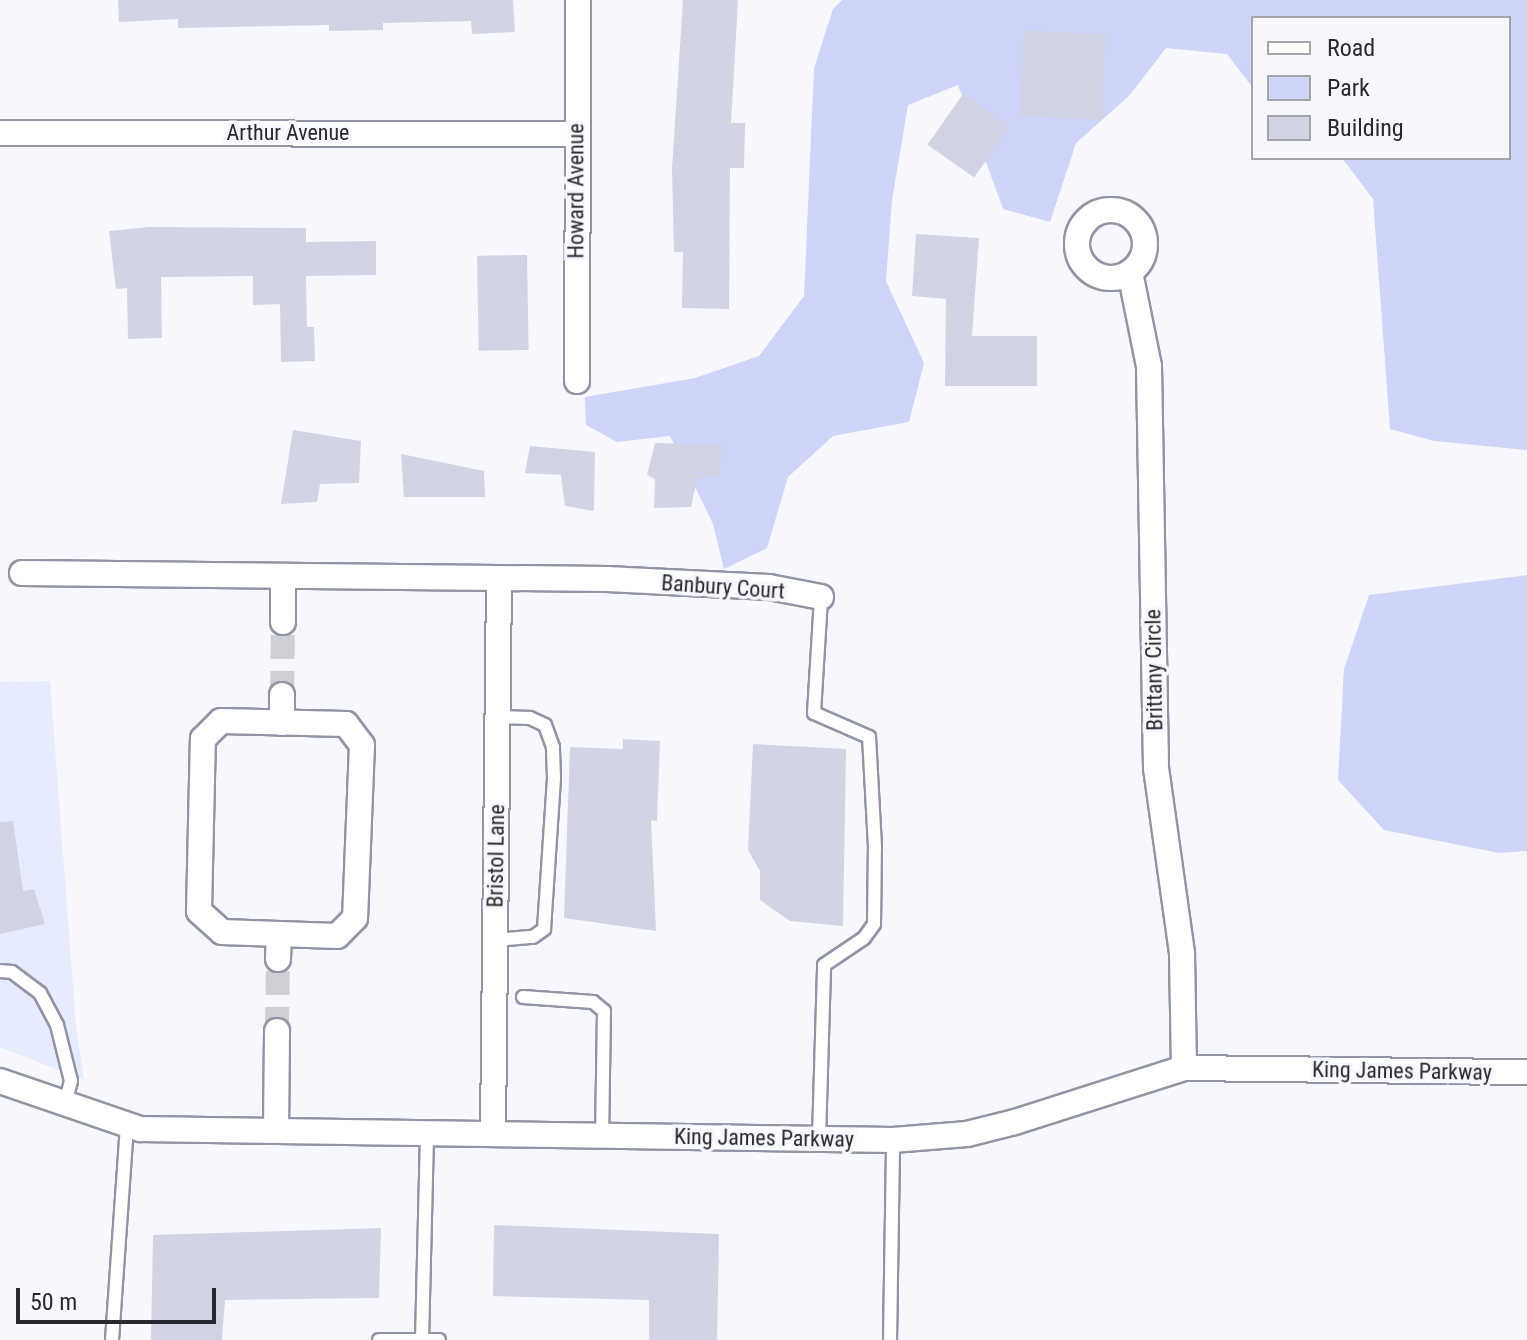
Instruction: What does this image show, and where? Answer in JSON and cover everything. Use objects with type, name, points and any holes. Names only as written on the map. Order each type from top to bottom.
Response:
[{"type":"street","name":"Howard Avenue","points":[[577,381],[578,0]]},
{"type":"street","name":"Arthur Avenue","points":[[0,133],[576,134]]},
{"type":"street","name":"Brittany Circle","points":[[1130,272],[1149,366],[1156,768],[1182,954],[1184,1068]]},
{"type":"street","name":"Banbury Court","points":[[22,573],[769,587],[821,597]]},
{"type":"street","points":[[283,577],[283,622]]},
{"type":"street","name":"Bristol Lane","points":[[493,1133],[499,580]]},
{"type":"street","points":[[282,695],[282,723]]},
{"type":"street","points":[[221,721],[346,724],[362,745],[355,918],[337,936],[279,934],[222,932],[199,911],[203,739],[221,721]]},
{"type":"street","points":[[278,959],[279,934]]},
{"type":"street","points":[[276,1129],[277,1031]]},
{"type":"street","name":"King James Parkway","points":[[0,1081],[127,1124],[893,1140],[967,1134],[1015,1122],[1184,1068],[1527,1072]]},
{"type":"lane","name":"Banbury Court","points":[[819,1138],[824,965],[864,938],[874,924],[875,847],[869,737],[814,713],[821,597]]},
{"type":"lane","points":[[495,940],[533,937],[544,929],[554,778],[553,747],[545,725],[530,718],[498,717]]},
{"type":"lane","points":[[0,971],[12,972],[40,993],[57,1025],[71,1081],[65,1103]]},
{"type":"lane","points":[[523,997],[593,1002],[604,1011],[602,1135]]},
{"type":"lane","points":[[112,1340],[127,1124]]},
{"type":"lane","points":[[422,1339],[427,1130]]},
{"type":"lane","points":[[890,1340],[893,1140]]},
{"type":"lane","points":[[379,1340],[439,1340]]},
{"type":"shaded area","points":[[50,681],[76,1026],[84,1080],[0,1047],[0,682]]},
{"type":"green space","points":[[842,0],[1527,0],[1527,450],[1434,441],[1390,429],[1373,199],[1344,160],[1511,160],[1511,16],[1251,16],[1251,85],[1227,54],[1166,48],[1129,96],[1076,143],[1050,222],[1003,209],[958,85],[908,105],[892,200],[886,281],[924,363],[909,422],[833,436],[788,477],[767,548],[724,569],[713,524],[670,436],[617,442],[586,425],[585,397],[695,378],[759,356],[804,296],[814,68],[833,9]]},
{"type":"green space","points":[[1527,575],[1527,851],[1499,853],[1384,830],[1338,780],[1344,669],[1369,595]]},
{"type":"building","points":[[118,0],[513,0],[515,32],[472,34],[471,21],[383,23],[383,30],[329,31],[329,25],[178,28],[178,19],[119,22]]},
{"type":"building","points":[[683,0],[738,0],[731,123],[745,123],[744,168],[730,168],[729,309],[682,308],[683,252],[674,252],[672,168]]},
{"type":"building","points":[[1024,30],[1106,34],[1101,120],[1019,116]]},
{"type":"building","points":[[963,94],[1010,127],[974,177],[927,145]]},
{"type":"building","points":[[149,227],[306,228],[306,242],[376,241],[376,275],[306,276],[307,327],[314,327],[315,361],[281,362],[280,304],[253,305],[253,276],[161,277],[162,338],[128,339],[127,288],[116,289],[109,231]]},
{"type":"building","points":[[916,234],[979,238],[972,336],[1037,336],[1037,386],[945,386],[946,299],[912,296]]},
{"type":"building","points":[[527,255],[529,350],[479,351],[477,256]]},
{"type":"building","points":[[293,430],[361,441],[359,483],[320,484],[317,502],[281,504]]},
{"type":"building","points":[[655,443],[722,445],[719,476],[697,478],[691,507],[654,508],[655,479],[647,475]]},
{"type":"building","points":[[530,446],[595,452],[594,511],[565,506],[561,475],[525,473]]},
{"type":"building","points":[[401,454],[484,471],[485,497],[404,497]]},
{"type":"building","points":[[623,739],[660,741],[657,821],[651,820],[656,931],[564,918],[570,747],[623,749]]},
{"type":"building","points":[[753,744],[846,749],[843,926],[790,921],[760,900],[760,871],[748,850]]},
{"type":"building","points":[[13,821],[23,891],[34,889],[45,924],[0,934],[0,822]]},
{"type":"building","points":[[494,1225],[719,1234],[717,1340],[649,1340],[649,1300],[493,1296]]},
{"type":"building","points":[[381,1228],[379,1298],[225,1300],[222,1340],[151,1340],[153,1235]]},
{"type":"tunnel","points":[[282,695],[283,622]]},
{"type":"tunnel","points":[[277,1031],[278,959]]}]
